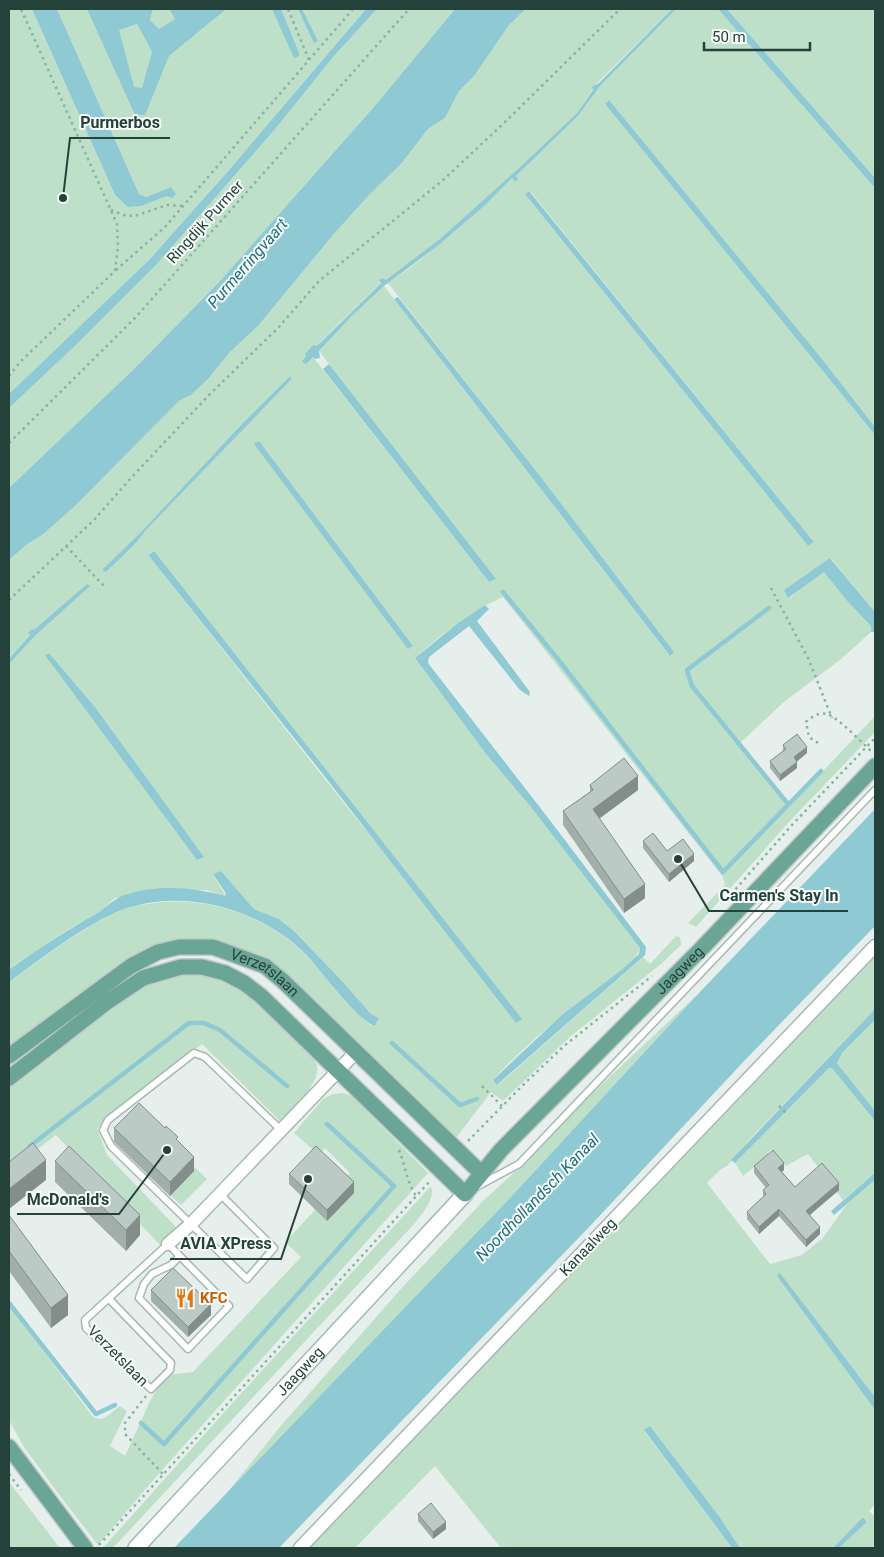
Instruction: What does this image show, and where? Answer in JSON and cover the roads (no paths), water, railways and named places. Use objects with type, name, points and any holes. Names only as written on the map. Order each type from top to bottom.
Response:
[{"type":"main road","name":"Jaagweg","points":[[136,1548],[465,1194],[501,1150],[696,954],[875,766]]},
{"type":"main road","name":"Verzetslaan","points":[[9,1056],[131,966],[158,952],[188,947],[213,947],[265,966],[283,981],[481,1173]]},
{"type":"main road","name":"Verzetslaan","points":[[9,1078],[107,1002],[143,978],[181,967],[202,967],[225,974],[244,983],[260,996],[465,1194]]},
{"type":"main road","points":[[9,1447],[85,1548]]},
{"type":"street","name":"Kanaalweg","points":[[300,1548],[875,946]]},
{"type":"street","points":[[339,1072],[356,1052]]},
{"type":"street","name":"Verzetslaan","points":[[168,1244],[191,1224],[339,1072]]},
{"type":"lane","name":"Jaagweg","points":[[465,1194],[519,1164],[875,790]]},
{"type":"lane","points":[[220,1194],[274,1248],[248,1279],[111,1146],[103,1130],[108,1120],[194,1053],[205,1057],[282,1131]]},
{"type":"lane","points":[[481,1173],[497,1175]]},
{"type":"lane","points":[[168,1244],[229,1306],[188,1349],[139,1298],[144,1284],[152,1274],[171,1265],[179,1257]]},
{"type":"lane","name":"Verzetslaan","points":[[109,1299],[171,1363],[170,1370],[151,1389],[86,1328],[85,1320],[168,1244]]},
{"type":"water","points":[[32,9],[57,9],[139,194],[146,197],[171,187],[176,194],[172,198],[167,196],[141,206],[128,207],[115,195]]},
{"type":"water","points":[[87,9],[153,9],[150,20],[159,29],[175,19],[169,9],[224,9],[224,11],[169,56],[145,115],[135,115]],"holes":[[[137,24],[152,52],[142,88],[134,87],[119,30]]]},
{"type":"water","points":[[272,9],[281,9],[299,56],[294,58]]},
{"type":"water","points":[[298,9],[302,9],[318,41],[314,43]]},
{"type":"water","points":[[366,9],[377,9],[333,57],[275,129],[156,265],[76,345],[9,408],[9,394],[149,260],[229,170]]},
{"type":"water","name":"Purmerringvaart","points":[[455,9],[526,9],[509,25],[474,76],[459,91],[445,118],[428,129],[401,164],[368,196],[333,235],[258,326],[230,352],[208,379],[191,395],[179,401],[74,507],[9,560],[9,488],[135,368],[220,281],[373,108]]},
{"type":"water","points":[[672,9],[676,9],[601,85],[578,116],[516,176],[518,179],[515,182],[512,178],[484,206],[439,245],[384,286],[319,351],[320,358],[315,359],[313,357],[306,364],[302,362],[306,356],[305,354],[313,345],[316,346],[320,343],[381,283],[379,280],[383,278],[386,280],[441,238],[577,113],[593,90],[592,87],[599,83]]},
{"type":"water","points":[[718,9],[727,9],[875,178],[875,188]]},
{"type":"water","points":[[609,100],[822,359],[875,427],[875,435],[605,104]]},
{"type":"water","points":[[529,191],[814,542],[808,546],[525,194]]},
{"type":"water","points":[[398,297],[537,472],[674,652],[670,656],[394,299]]},
{"type":"water","points":[[329,364],[496,579],[489,582],[323,369]]},
{"type":"water","points":[[290,376],[292,379],[146,530],[135,544],[106,572],[102,570],[141,532],[240,426]]},
{"type":"water","points":[[259,441],[413,646],[408,649],[254,444]]},
{"type":"water","points":[[154,551],[522,1019],[516,1023],[322,773],[148,555]]},
{"type":"water","points":[[830,558],[875,612],[875,632],[871,632],[871,626],[848,602],[824,572],[788,598],[784,590]]},
{"type":"water","points":[[87,584],[90,586],[37,634],[9,664],[9,659],[30,635],[28,633],[32,629],[34,630]]},
{"type":"water","points":[[485,605],[489,609],[477,621],[530,692],[529,696],[520,690],[469,626],[429,657],[428,663],[646,947],[645,955],[497,1085],[493,1080],[563,1014],[619,972],[639,954],[640,948],[530,806],[486,754],[415,658],[458,623]]},
{"type":"water","points":[[49,653],[95,707],[204,857],[197,860],[45,655]]},
{"type":"water","name":"Noordhollandsch Kanaal","points":[[875,809],[875,926],[746,1059],[591,1225],[279,1548],[174,1548],[510,1198],[700,992]]},
{"type":"water","points":[[221,871],[254,909],[279,919],[295,932],[371,1014],[379,1018],[375,1026],[352,1008],[312,961],[277,931],[234,911],[189,901],[143,904],[126,908],[108,916],[64,942],[9,982],[9,970],[124,895],[152,889],[177,888],[226,896],[213,874]]},
{"type":"water","points":[[875,1009],[875,1020],[842,1053],[837,1063],[875,1111],[875,1121],[832,1068],[829,1068],[735,1163],[731,1160]]},
{"type":"water","points":[[875,1173],[875,1180],[834,1215],[831,1211]]},
{"type":"water","points":[[780,1273],[875,1397],[875,1410],[777,1276]]},
{"type":"water","points":[[650,1426],[719,1516],[740,1548],[732,1548],[644,1430]]},
{"type":"water","points":[[863,1517],[867,1522],[839,1548],[833,1548]]},
{"type":"waterway","points":[[503,592],[557,658],[723,872],[821,771]]},
{"type":"waterway","points":[[769,608],[687,670],[692,686],[788,804]]},
{"type":"waterway","points":[[30,1146],[189,1023],[204,1023],[220,1030],[287,1086]]},
{"type":"waterway","points":[[392,1043],[460,1105],[477,1099]]},
{"type":"waterway","points":[[141,1423],[164,1444],[394,1186],[327,1124]]},
{"type":"waterway","points":[[9,1303],[96,1414],[115,1405]]},
{"type":"place","name":"Purmerbos","points":[[63,198]]},
{"type":"place","name":"Carmen's Stay In","points":[[678,859]]},
{"type":"place","name":"McDonald's","points":[[167,1150]]},
{"type":"place","name":"AVIA XPress","points":[[308,1179]]},
{"type":"place","name":"KFC","points":[[185,1298]]}]
